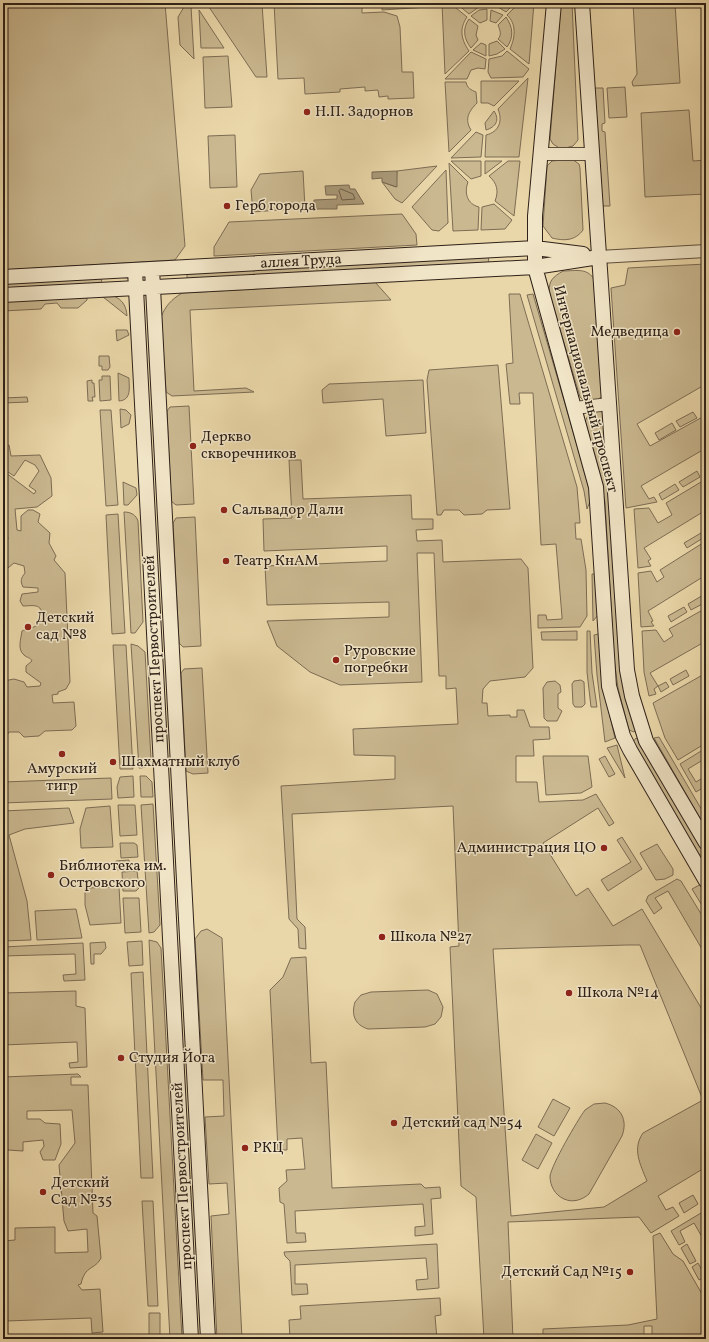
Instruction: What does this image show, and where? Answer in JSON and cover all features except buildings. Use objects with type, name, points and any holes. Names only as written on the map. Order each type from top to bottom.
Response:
[{"type":"main road","name":"Интернациональный проспект","points":[[554,3],[535,216],[535,267],[575,408],[596,493],[609,686],[618,718],[630,750],[702,863],[706,881]]},
{"type":"main road","name":"Интернациональный проспект","points":[[582,3],[625,649],[632,696],[646,741],[706,843]]},
{"type":"main road","name":"аллея Труда","points":[[3,277],[535,248],[599,257]]},
{"type":"main road","name":"аллея Труда","points":[[3,295],[535,267],[599,257]]},
{"type":"main road","name":"проспект Первостроителей","points":[[152,269],[208,1339]]},
{"type":"main road","name":"проспект Первостроителей","points":[[135,270],[191,1339]]},
{"type":"main road","points":[[142,402],[159,401]]},
{"type":"main road","points":[[148,514],[165,513]]},
{"type":"main road","points":[[154,638],[172,637]]},
{"type":"main road","points":[[162,784],[179,784]]},
{"type":"main road","points":[[170,936],[187,935]]},
{"type":"main road","points":[[183,1193],[200,1192]]},
{"type":"main road","points":[[184,1214],[202,1213]]},
{"type":"main road","points":[[189,1308],[206,1308]]},
{"type":"street","points":[[541,154],[592,154]]},
{"type":"street","name":"аллея Труда","points":[[599,257],[706,251]]},
{"type":"street","points":[[575,408],[609,404]]},
{"type":"shaded area","points":[[3,3],[165,3],[185,246],[175,260],[3,270]]},
{"type":"shaded area","points":[[274,3],[362,3],[362,13],[384,12],[397,16],[400,27],[402,72],[413,72],[414,98],[388,99],[388,96],[379,97],[378,90],[365,91],[365,87],[340,89],[340,92],[305,94],[304,78],[278,79]]},
{"type":"shaded area","points":[[382,3],[428,3],[428,7],[382,10]]},
{"type":"shaded area","points":[[442,3],[450,3],[467,17],[464,21],[462,34],[469,51],[445,74]]},
{"type":"shaded area","points":[[456,3],[488,3],[488,6],[479,7],[469,14]]},
{"type":"shaded area","points":[[491,3],[515,3],[506,12],[498,7],[490,6]]},
{"type":"shaded area","points":[[519,3],[534,3],[529,64],[510,49],[513,40],[514,27],[507,15]]},
{"type":"shaded area","points":[[561,3],[572,3],[578,140],[573,146],[561,149],[553,144],[550,139]]},
{"type":"shaded area","points":[[633,3],[675,3],[680,83],[633,86],[632,82],[637,74]]},
{"type":"shaded area","points":[[262,4],[267,77],[256,77],[209,7]]},
{"type":"shaded area","points":[[191,6],[194,59],[180,45],[178,17],[184,7]]},
{"type":"shaded area","points":[[487,9],[487,20],[480,23],[471,16],[479,10]]},
{"type":"shaded area","points":[[199,10],[224,48],[201,48]]},
{"type":"shaded area","points":[[491,10],[503,15],[496,23],[490,21]]},
{"type":"shaded area","points":[[506,17],[512,32],[511,40],[507,47],[498,39],[500,31],[498,25]]},
{"type":"shaded area","points":[[469,19],[478,26],[476,35],[478,40],[471,48],[465,38],[465,26]]},
{"type":"shaded area","points":[[497,41],[505,49],[497,54],[489,56],[489,44]]},
{"type":"shaded area","points":[[481,43],[486,45],[486,56],[473,50]]},
{"type":"shaded area","points":[[507,51],[529,69],[523,77],[491,78],[488,72],[489,59],[502,56]]},
{"type":"shaded area","points":[[471,52],[486,59],[485,69],[478,68],[471,70],[467,79],[445,79]]},
{"type":"shaded area","points":[[228,56],[232,107],[205,108],[203,57]]},
{"type":"shaded area","points":[[528,78],[519,157],[485,157],[486,135],[497,129],[500,122],[498,109]]},
{"type":"shaded area","points":[[481,81],[519,81],[494,106],[488,103],[481,103]]},
{"type":"shaded area","points":[[445,82],[466,82],[467,86],[476,92],[477,103],[468,115],[468,122],[471,130],[449,152]]},
{"type":"shaded area","points":[[625,87],[627,117],[609,118],[607,88]]},
{"type":"shaded area","points":[[590,88],[603,88],[605,123],[602,124],[602,131],[605,132],[610,206],[598,206]]},
{"type":"shaded area","points":[[689,110],[693,161],[706,160],[706,194],[645,197],[641,113]]},
{"type":"shaded area","points":[[494,111],[497,117],[496,123],[486,130],[485,123]]},
{"type":"shaded area","points":[[476,132],[483,135],[481,157],[451,158]]},
{"type":"shaded area","points":[[235,135],[237,187],[210,188],[208,136]]},
{"type":"shaded area","points":[[572,159],[579,164],[580,168],[583,230],[580,234],[573,238],[561,240],[552,238],[543,226],[547,166],[552,161]]},
{"type":"shaded area","points":[[451,161],[481,161],[481,176],[471,179]]},
{"type":"shaded area","points":[[485,161],[502,161],[485,174]]},
{"type":"shaded area","points":[[508,161],[520,161],[514,216],[495,201],[497,194],[496,187],[494,181],[489,176]]},
{"type":"shaded area","points":[[449,163],[468,182],[466,190],[469,201],[475,206],[479,207],[478,230],[453,231]]},
{"type":"shaded area","points":[[437,166],[402,203],[395,199],[382,182],[396,187],[397,171]]},
{"type":"shaded area","points":[[446,170],[448,223],[439,231],[432,230],[412,207]]},
{"type":"shaded area","points":[[303,171],[305,208],[253,212],[251,190],[260,174]]},
{"type":"shaded area","points":[[494,204],[512,220],[505,229],[481,230],[482,207]]},
{"type":"shaded area","points":[[402,214],[416,234],[417,245],[214,256],[214,247],[229,222]]},
{"type":"shaded area","points":[[488,254],[489,264],[187,280],[187,272]]},
{"type":"shaded area","points":[[706,264],[706,384],[637,424],[650,446],[706,415],[706,448],[641,486],[649,499],[654,497],[657,502],[626,508],[611,288],[625,285],[628,268]]},
{"type":"shaded area","points":[[577,270],[585,272],[595,281],[606,391],[602,396],[594,401],[584,401],[580,397],[549,292],[552,279],[563,271]]},
{"type":"shaded area","points":[[101,278],[102,283],[3,289],[3,282]]},
{"type":"shaded area","points":[[375,282],[391,300],[190,310],[194,391],[246,388],[254,392],[172,396],[166,392],[161,317],[169,303],[182,293]]},
{"type":"shaded area","points":[[87,293],[87,300],[78,308],[61,308],[57,303],[45,304],[41,309],[3,311],[3,298]]},
{"type":"shaded area","points":[[98,293],[109,294],[118,298],[124,305],[127,316]]},
{"type":"shaded area","points":[[509,294],[520,294],[577,487],[580,523],[575,523],[576,539],[581,539],[586,570],[587,616],[580,627],[538,628],[538,615],[546,615],[547,620],[562,619],[556,544],[541,545],[533,393],[519,393],[520,404],[510,404],[506,364],[513,363]]},
{"type":"shaded area","points":[[533,294],[589,486],[591,499],[587,509],[584,491],[527,295]]},
{"type":"shaded area","points":[[116,330],[127,330],[129,335],[117,341]]},
{"type":"shaded area","points":[[99,356],[109,356],[110,367],[108,370],[102,370],[102,366],[99,366]]},
{"type":"shaded area","points":[[498,365],[510,509],[487,510],[482,514],[464,515],[459,510],[444,510],[441,515],[437,515],[427,380],[429,370]]},
{"type":"shaded area","points":[[118,373],[129,378],[128,396],[119,401]]},
{"type":"shaded area","points":[[102,376],[110,376],[111,400],[100,401],[99,380],[102,380]]},
{"type":"shaded area","points":[[92,380],[92,383],[94,383],[95,397],[92,397],[93,401],[88,401],[87,381]]},
{"type":"shaded area","points":[[423,380],[426,433],[386,436],[383,399],[323,403],[322,390],[329,384]]},
{"type":"shaded area","points":[[27,397],[28,402],[3,403],[3,398]]},
{"type":"shaded area","points":[[189,406],[194,504],[176,505],[171,501],[167,411],[170,407]]},
{"type":"shaded area","points":[[120,409],[126,410],[131,415],[129,424],[121,428]]},
{"type":"shaded area","points":[[100,410],[111,410],[118,505],[106,506]]},
{"type":"shaded area","points":[[597,411],[603,412],[636,730],[634,732],[629,730],[618,688],[614,658],[605,502],[585,422],[588,415]]},
{"type":"shaded area","points":[[693,412],[697,418],[680,427],[676,421]]},
{"type":"shaded area","points":[[672,423],[676,430],[659,440],[655,433]]},
{"type":"shaded area","points":[[3,445],[9,445],[11,456],[40,455],[51,478],[52,496],[37,507],[15,509],[17,530],[21,531],[21,516],[28,510],[33,510],[40,514],[38,522],[50,533],[49,543],[56,556],[54,560],[65,573],[70,682],[66,689],[58,692],[58,694],[52,695],[53,703],[74,702],[76,726],[72,730],[45,731],[39,736],[24,737],[19,732],[9,732],[6,737],[3,737],[4,681],[14,679],[24,682],[27,687],[40,686],[41,683],[26,672],[26,666],[32,661],[22,653],[20,644],[22,631],[37,625],[40,621],[42,612],[39,607],[36,606],[23,606],[20,601],[22,594],[38,592],[38,588],[23,587],[21,581],[25,573],[24,566],[14,563],[3,572],[3,544],[7,544],[8,537],[3,537]],"holes":[[[25,460],[35,465],[39,471],[29,486],[36,491],[34,494],[6,473],[8,472],[14,476]]]},
{"type":"shaded area","points":[[289,460],[301,460],[303,499],[411,495],[412,519],[433,519],[433,529],[416,530],[417,541],[442,540],[443,562],[521,559],[528,568],[533,668],[525,677],[490,681],[483,689],[482,703],[487,703],[488,716],[510,715],[510,717],[517,717],[517,710],[524,710],[530,727],[549,727],[550,739],[533,740],[534,756],[516,756],[516,782],[537,782],[539,802],[583,800],[596,794],[614,823],[609,826],[598,808],[543,843],[576,896],[588,888],[613,926],[642,909],[706,1016],[706,1167],[658,1196],[666,1210],[673,1207],[679,1216],[651,1233],[639,1217],[508,1222],[513,1339],[484,1339],[476,1197],[461,1186],[450,947],[459,946],[453,806],[292,814],[297,919],[305,927],[306,949],[299,948],[298,929],[289,919],[281,786],[395,779],[395,756],[354,755],[353,729],[458,724],[456,688],[446,689],[446,676],[439,676],[434,553],[417,553],[422,682],[340,685],[310,672],[277,646],[267,621],[389,617],[389,602],[267,605],[265,566],[387,561],[387,546],[264,551],[263,519],[292,518]],"holes":[[[640,945],[703,1100],[643,1133],[638,1145],[638,1157],[647,1181],[604,1207],[511,1216],[493,949]]]},
{"type":"shaded area","points":[[697,471],[700,477],[683,487],[679,482]]},
{"type":"shaded area","points":[[706,479],[706,510],[644,548],[651,559],[648,561],[651,566],[638,568],[634,509],[649,508],[658,523],[672,515],[666,503]]},
{"type":"shaded area","points":[[123,482],[136,488],[137,495],[128,505],[124,505]]},
{"type":"shaded area","points":[[675,484],[679,490],[662,500],[659,494]]},
{"type":"shaded area","points":[[124,512],[133,514],[138,521],[143,622],[135,633],[131,633]]},
{"type":"shaded area","points":[[118,514],[125,633],[112,634],[106,515]]},
{"type":"shaded area","points":[[195,517],[201,646],[183,647],[179,643],[173,523],[176,518]]},
{"type":"shaded area","points":[[701,533],[703,538],[687,548],[684,543]]},
{"type":"shaded area","points":[[706,541],[706,575],[648,611],[653,621],[651,622],[654,626],[641,627],[638,573],[651,571],[657,582],[664,577],[660,570]]},
{"type":"shaded area","points":[[592,574],[596,574],[598,615],[593,621]]},
{"type":"shaded area","points":[[705,594],[706,602],[691,610],[688,604]]},
{"type":"shaded area","points":[[684,607],[687,612],[671,622],[668,616]]},
{"type":"shaded area","points":[[706,608],[706,641],[650,673],[658,686],[654,689],[656,694],[649,696],[644,672],[642,631],[656,630],[664,642],[673,636],[669,629]]},
{"type":"shaded area","points":[[577,631],[577,640],[542,640],[541,632]]},
{"type":"shaded area","points":[[587,631],[590,631],[592,673],[597,707],[591,707],[587,672]]},
{"type":"shaded area","points":[[599,634],[603,687],[615,738],[605,742],[594,635]]},
{"type":"shaded area","points":[[131,644],[138,646],[145,652],[151,759],[148,765],[141,768],[139,768]]},
{"type":"shaded area","points":[[113,645],[126,645],[133,769],[120,769]]},
{"type":"shaded area","points":[[202,668],[208,773],[193,774],[186,771],[181,673],[184,669]]},
{"type":"shaded area","points":[[686,670],[689,676],[673,685],[670,679]]},
{"type":"shaded area","points":[[706,673],[706,743],[678,760],[665,738],[653,703]]},
{"type":"shaded area","points":[[581,680],[584,682],[585,704],[582,707],[575,707],[573,704],[572,684],[574,681]]},
{"type":"shaded area","points":[[555,681],[560,685],[561,692],[558,694],[558,708],[562,711],[557,721],[547,721],[544,718],[543,688],[547,682]]},
{"type":"shaded area","points":[[666,682],[669,687],[661,692],[658,686]]},
{"type":"shaded area","points":[[659,737],[706,818],[701,820],[654,738]]},
{"type":"shaded area","points":[[636,738],[639,740],[703,851],[702,855],[698,855],[633,742]]},
{"type":"shaded area","points":[[617,745],[625,778],[607,748]]},
{"type":"shaded area","points":[[706,748],[706,758],[688,769],[696,782],[704,777],[706,786],[696,792],[680,764]]},
{"type":"shaded area","points":[[543,756],[588,756],[592,787],[581,793],[546,795]]},
{"type":"shaded area","points":[[605,756],[615,774],[609,777],[599,759]]},
{"type":"shaded area","points":[[133,776],[134,797],[118,798],[117,787],[120,777]]},
{"type":"shaded area","points":[[140,776],[146,776],[152,782],[153,797],[141,797]]},
{"type":"shaded area","points":[[111,778],[112,799],[3,803],[3,782]]},
{"type":"shaded area","points":[[153,804],[160,925],[154,932],[149,933],[141,805]]},
{"type":"shaded area","points":[[118,805],[135,805],[137,835],[120,836]]},
{"type":"shaded area","points":[[110,806],[113,847],[81,848],[80,829],[86,808]]},
{"type":"shaded area","points":[[69,808],[74,823],[25,829],[9,835],[27,901],[31,940],[3,941],[3,811]]},
{"type":"shaded area","points":[[622,837],[642,869],[608,891],[601,880],[631,862],[617,840]]},
{"type":"shaded area","points":[[120,843],[134,843],[137,845],[138,857],[121,858]]},
{"type":"shaded area","points":[[657,844],[673,869],[673,875],[665,879],[656,880],[640,853]]},
{"type":"shaded area","points":[[129,860],[130,869],[116,870],[116,861]]},
{"type":"shaded area","points":[[137,871],[139,888],[136,891],[123,891],[122,872]]},
{"type":"shaded area","points":[[677,879],[681,881],[706,922],[706,956],[668,891],[655,898],[662,908],[654,914],[646,901],[648,896]]},
{"type":"shaded area","points":[[703,883],[706,888],[706,912],[692,889]]},
{"type":"shaded area","points":[[119,887],[121,923],[90,925],[85,905],[85,888]]},
{"type":"shaded area","points":[[123,898],[139,898],[141,932],[125,933]]},
{"type":"shaded area","points":[[76,909],[82,938],[37,940],[35,911]]},
{"type":"shaded area","points":[[207,929],[222,938],[242,1339],[217,1339],[211,1216],[229,1214],[227,1183],[209,1184],[205,1117],[224,1116],[223,1080],[203,1080],[195,939],[201,931]]},
{"type":"shaded area","points":[[149,940],[157,942],[161,948],[182,1339],[170,1339]]},
{"type":"shaded area","points":[[142,941],[143,965],[129,966],[127,942]]},
{"type":"shaded area","points":[[105,942],[106,948],[101,954],[94,954],[94,964],[91,964],[90,943]]},
{"type":"shaded area","points":[[83,943],[85,980],[64,981],[63,975],[76,974],[75,954],[3,956],[3,947]]},
{"type":"shaded area","points":[[306,957],[311,1063],[326,1062],[332,1188],[421,1184],[425,1188],[440,1187],[441,1198],[431,1199],[433,1234],[415,1236],[415,1227],[425,1226],[423,1204],[295,1211],[296,1233],[305,1233],[306,1242],[287,1243],[284,1204],[280,1202],[279,1188],[287,1181],[286,1170],[305,1169],[302,1138],[287,1139],[287,1150],[278,1150],[270,990],[283,977],[291,958]]},
{"type":"shaded area","points":[[143,972],[153,1178],[141,1178],[131,973]]},
{"type":"shaded area","points":[[428,990],[437,994],[443,1007],[441,1017],[435,1024],[425,1027],[368,1029],[360,1025],[355,1019],[355,1002],[361,995],[371,992]]},
{"type":"shaded area","points":[[76,991],[76,1006],[85,1008],[87,1067],[70,1068],[69,1063],[78,1062],[77,1042],[3,1045],[3,993]]},
{"type":"shaded area","points":[[78,1074],[81,1077],[71,1077],[71,1085],[88,1085],[93,1213],[97,1216],[101,1258],[99,1262],[85,1274],[81,1284],[78,1285],[82,1290],[100,1289],[103,1332],[92,1333],[91,1318],[6,1321],[7,1336],[3,1336],[3,1241],[15,1240],[15,1228],[55,1227],[55,1253],[88,1252],[87,1229],[68,1231],[64,1221],[59,1165],[75,1143],[72,1110],[27,1111],[27,1119],[40,1119],[45,1123],[60,1124],[61,1144],[55,1160],[43,1160],[40,1152],[44,1146],[43,1140],[23,1142],[23,1151],[8,1150],[6,1144],[3,1144],[3,1077]]},
{"type":"shaded area","points":[[553,1099],[570,1108],[554,1136],[538,1127]]},
{"type":"shaded area","points":[[605,1103],[611,1105],[622,1115],[624,1130],[622,1136],[589,1194],[577,1200],[571,1201],[564,1199],[556,1193],[550,1180],[555,1162],[576,1123],[585,1110],[594,1104]]},
{"type":"shaded area","points":[[536,1134],[552,1143],[538,1169],[522,1160]]},
{"type":"shaded area","points":[[693,1195],[698,1204],[684,1213],[679,1203]]},
{"type":"shaded area","points":[[142,1201],[153,1201],[158,1306],[148,1306]]},
{"type":"shaded area","points":[[706,1210],[706,1244],[694,1223],[680,1231],[685,1242],[679,1245],[671,1231]]},
{"type":"shaded area","points":[[660,1233],[673,1254],[683,1261],[706,1301],[706,1339],[667,1339],[667,1336],[652,1337],[652,1326],[644,1326],[644,1337],[543,1339],[543,1329],[628,1325],[657,1319],[653,1236]]},
{"type":"shaded area","points":[[437,1244],[439,1288],[417,1290],[416,1280],[428,1279],[426,1258],[295,1265],[295,1284],[307,1284],[308,1294],[292,1295],[290,1261],[285,1256],[284,1252]]},
{"type":"shaded area","points":[[687,1244],[696,1261],[690,1264],[681,1248]]},
{"type":"shaded area","points":[[698,1263],[706,1277],[699,1280],[692,1267]]},
{"type":"shaded area","points":[[440,1298],[441,1315],[435,1316],[437,1339],[290,1339],[289,1320],[301,1319],[300,1306]]},
{"type":"shaded area","points":[[149,1313],[160,1313],[160,1335],[149,1336]]},
{"type":"water","points":[[397,171],[397,187],[382,182],[382,178],[372,179],[372,172]]},
{"type":"water","points":[[349,185],[350,189],[355,189],[364,204],[337,205],[337,209],[314,209],[314,200],[337,199],[337,195],[326,195],[325,186]]},
{"type":"place","name":"Н.П. Задорнов","points":[[307,112]]},
{"type":"place","name":"Герб города","points":[[227,206]]},
{"type":"place","name":"Медведица","points":[[677,332]]},
{"type":"place","name":"Деркво скворечников","points":[[193,446]]},
{"type":"place","name":"Сальвадор Дали","points":[[224,510]]},
{"type":"place","name":"Театр КнАМ","points":[[226,561]]},
{"type":"place","name":"Детский сад №8","points":[[28,627]]},
{"type":"place","name":"Руровские погребки","points":[[336,660]]},
{"type":"place","name":"Амурский тигр","points":[[62,754]]},
{"type":"place","name":"Шахматный клуб","points":[[113,762]]},
{"type":"place","name":"Администрация ЦО","points":[[604,848]]},
{"type":"place","name":"Библиотека им. Островского","points":[[51,875]]},
{"type":"place","name":"Школа №27","points":[[382,937]]},
{"type":"place","name":"Школа №14","points":[[569,993]]},
{"type":"place","name":"Студия Йога","points":[[121,1058]]},
{"type":"place","name":"Детский сад №54","points":[[394,1123]]},
{"type":"place","name":"РКЦ","points":[[245,1148]]},
{"type":"place","name":"Детский Сад №35","points":[[43,1192]]},
{"type":"place","name":"Детский Сад №15","points":[[630,1272]]}]
